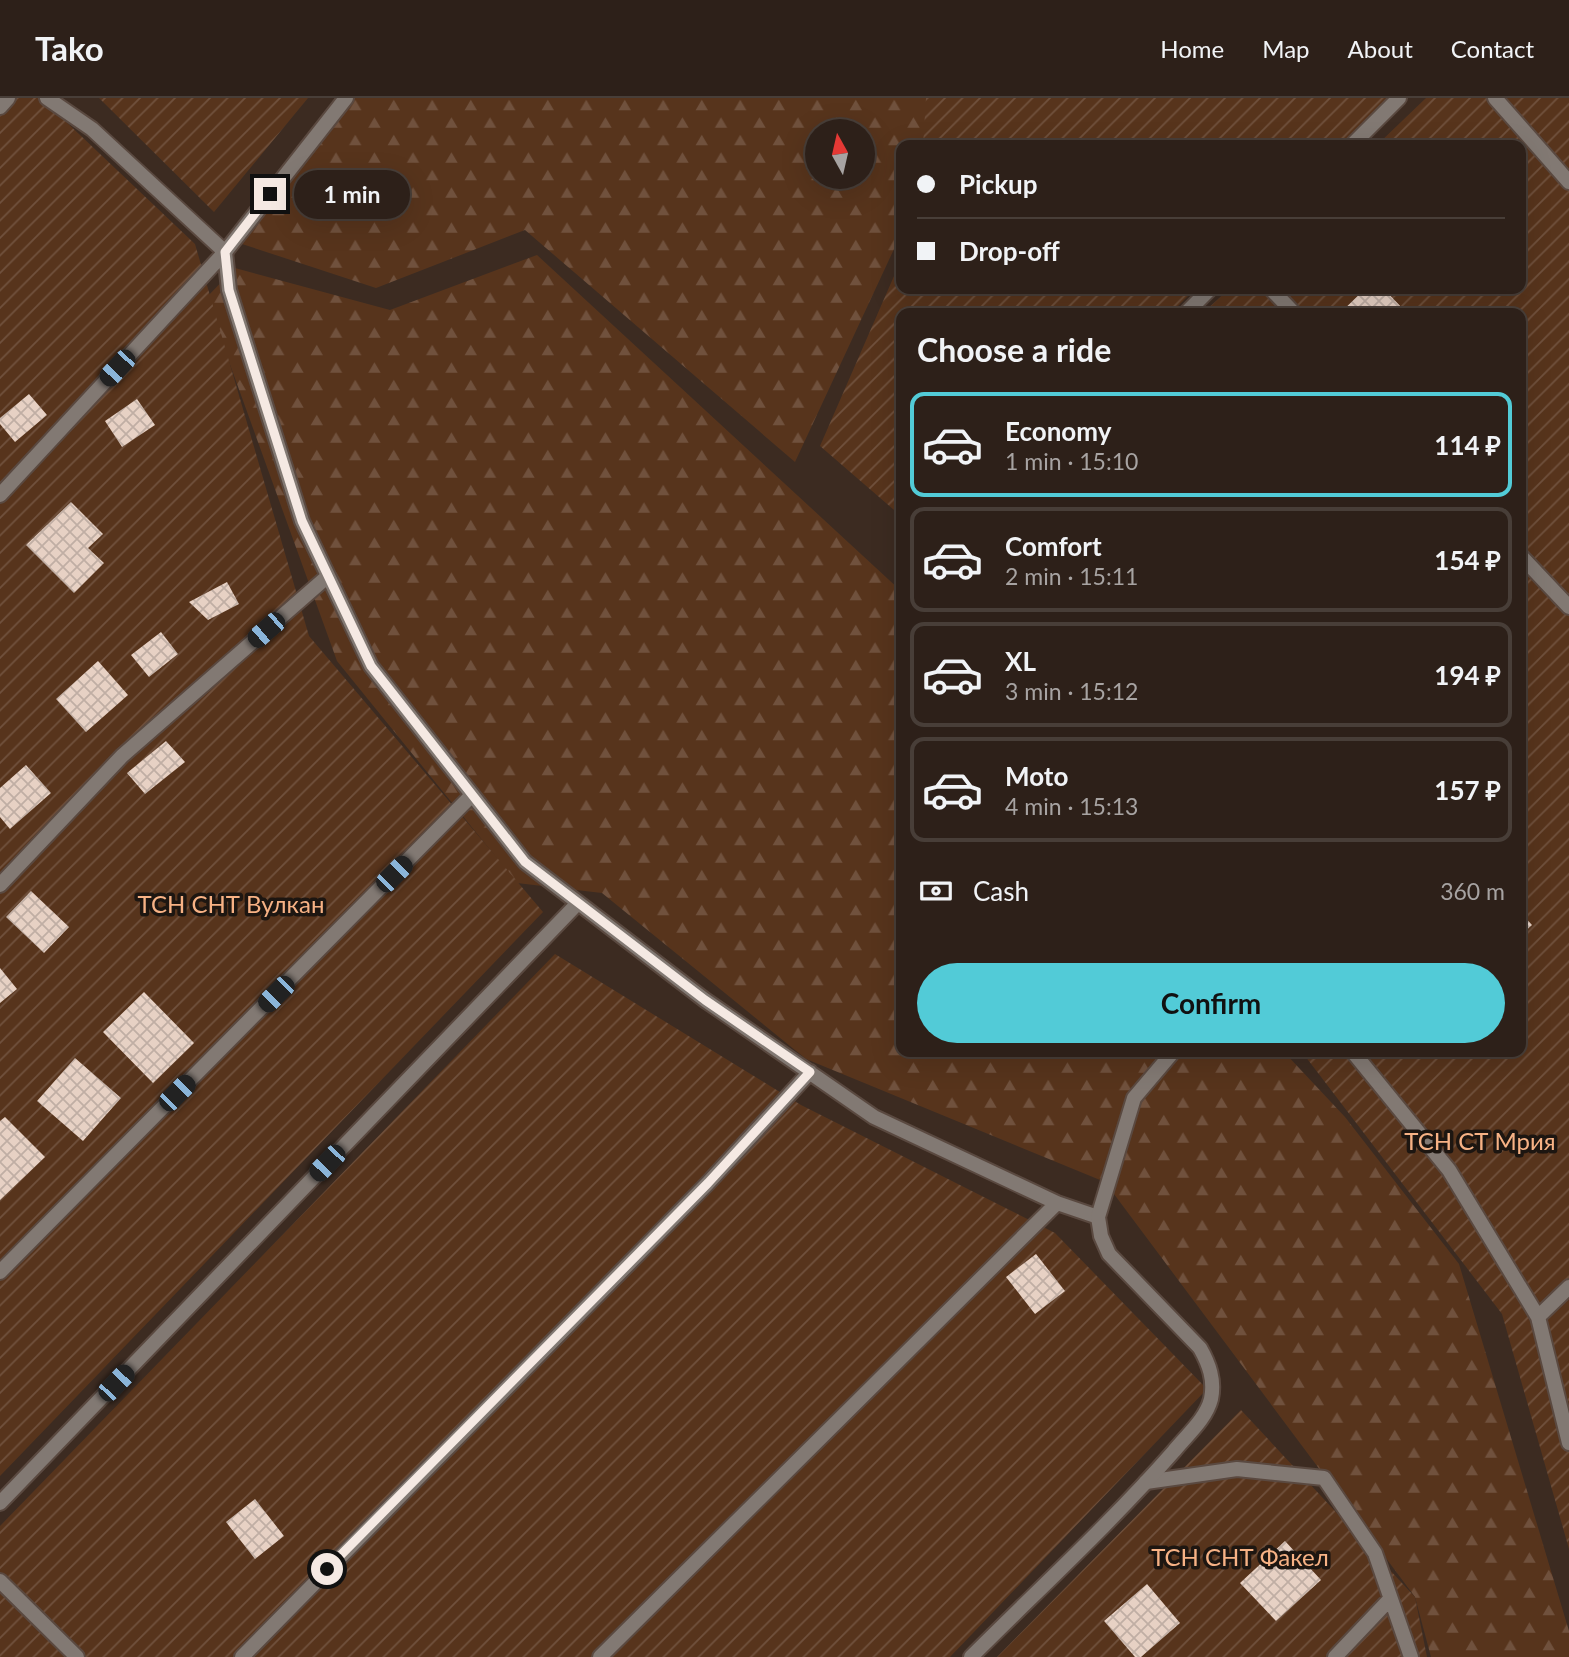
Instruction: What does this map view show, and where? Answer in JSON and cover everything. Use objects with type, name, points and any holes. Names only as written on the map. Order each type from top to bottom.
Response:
[{"type":"street","points":[[0,107],[8,98]]},
{"type":"street","points":[[47,98],[92,129],[225,252],[229,290],[302,521],[371,666],[525,862],[705,1000],[874,1117],[1057,1203],[1098,1217]]},
{"type":"street","points":[[0,495],[225,252],[346,98]]},
{"type":"street","points":[[1357,140],[1399,98]]},
{"type":"street","points":[[1495,98],[1569,182]]},
{"type":"street","points":[[1191,308],[1205,294]]},
{"type":"street","points":[[1276,294],[1289,308]]},
{"type":"street","points":[[1526,561],[1569,607]]},
{"type":"street","points":[[0,885],[122,756],[328,576]]},
{"type":"street","points":[[0,1272],[472,795]]},
{"type":"street","points":[[0,1503],[578,902]]},
{"type":"street","points":[[971,1657],[1146,1482],[1205,1415],[1211,1398],[1212,1381],[1208,1363],[1199,1348],[1109,1254],[1101,1236],[1098,1217],[1134,1098],[1169,1057]]},
{"type":"street","points":[[1357,1057],[1448,1170],[1538,1317],[1569,1443]]},
{"type":"street","points":[[242,1657],[708,1183],[810,1072]]},
{"type":"street","points":[[600,1657],[1057,1203]]},
{"type":"street","points":[[1538,1317],[1569,1287]]},
{"type":"street","points":[[1146,1482],[1237,1469],[1324,1478],[1375,1553],[1411,1657]]},
{"type":"street","points":[[0,1581],[77,1657]]},
{"type":"street","points":[[1335,1657],[1390,1599]]},
{"type":"green space","name":"ТСН СНТ Вулкан","points":[[0,98],[41,98],[195,244],[309,636],[543,912],[0,1476]]},
{"type":"green space","points":[[99,98],[308,98],[214,212]]},
{"type":"green space","points":[[355,98],[1011,98],[973,140],[896,140],[896,245],[795,462],[525,230],[376,288],[242,244]]},
{"type":"green space","points":[[926,98],[1388,98],[1345,140],[923,140]]},
{"type":"green space","name":"ТСН СТ Мрия","points":[[1426,98],[1569,98],[1569,1549],[1502,1314],[1306,1057],[1526,1057],[1526,308],[1208,308],[1224,294],[1526,294],[1526,140],[1382,140]]},
{"type":"green space","points":[[537,255],[896,586],[896,1057],[1289,1057],[1345,1117],[1459,1264],[1569,1631],[1569,1657],[1431,1657],[1415,1597],[1105,1182],[806,1059],[602,893],[517,883],[337,661],[206,298],[235,268],[390,310]]},
{"type":"green space","points":[[896,271],[896,294],[1190,294],[1176,308],[896,308],[896,512],[820,446]]},
{"type":"green space","points":[[555,954],[801,1105],[1055,1233],[1207,1389],[950,1657],[0,1657],[0,1526]]},
{"type":"green space","name":"ТСН СНТ Факел","points":[[1241,1410],[1415,1597],[1427,1657],[997,1657]]},
{"type":"building","points":[[1360,294],[1389,294],[1402,308],[1345,308]]},
{"type":"building","points":[[29,394],[47,415],[15,442],[0,424],[0,418]]},
{"type":"building","points":[[137,399],[155,425],[122,447],[105,421]]},
{"type":"building","points":[[71,502],[103,534],[88,548],[104,563],[74,593],[26,545]]},
{"type":"building","points":[[227,582],[239,604],[208,620],[189,602]]},
{"type":"building","points":[[161,632],[178,654],[149,677],[131,655]]},
{"type":"building","points":[[98,661],[128,695],[86,732],[56,699]]},
{"type":"building","points":[[166,741],[185,762],[145,794],[127,773]]},
{"type":"building","points":[[26,765],[51,793],[10,829],[0,817],[0,788]]},
{"type":"building","points":[[31,891],[69,927],[44,953],[6,917]]},
{"type":"building","points":[[1526,918],[1532,925],[1526,930]]},
{"type":"building","points":[[0,968],[17,989],[0,1003]]},
{"type":"building","points":[[144,992],[194,1043],[153,1083],[103,1032]]},
{"type":"building","points":[[75,1058],[121,1098],[83,1141],[37,1101]]},
{"type":"building","points":[[5,1117],[45,1157],[0,1200],[0,1121]]},
{"type":"building","points":[[1036,1254],[1065,1291],[1035,1314],[1006,1277]]},
{"type":"building","points":[[255,1499],[284,1536],[255,1559],[226,1522]]},
{"type":"building","points":[[1285,1541],[1321,1580],[1276,1621],[1240,1583]]},
{"type":"building","points":[[1147,1584],[1180,1623],[1141,1657],[1135,1657],[1104,1621]]},
{"type":"route","points":[[270,194],[225,252],[229,290],[302,521],[371,666],[525,862],[705,1000],[810,1072],[708,1183],[327,1569]]}]
